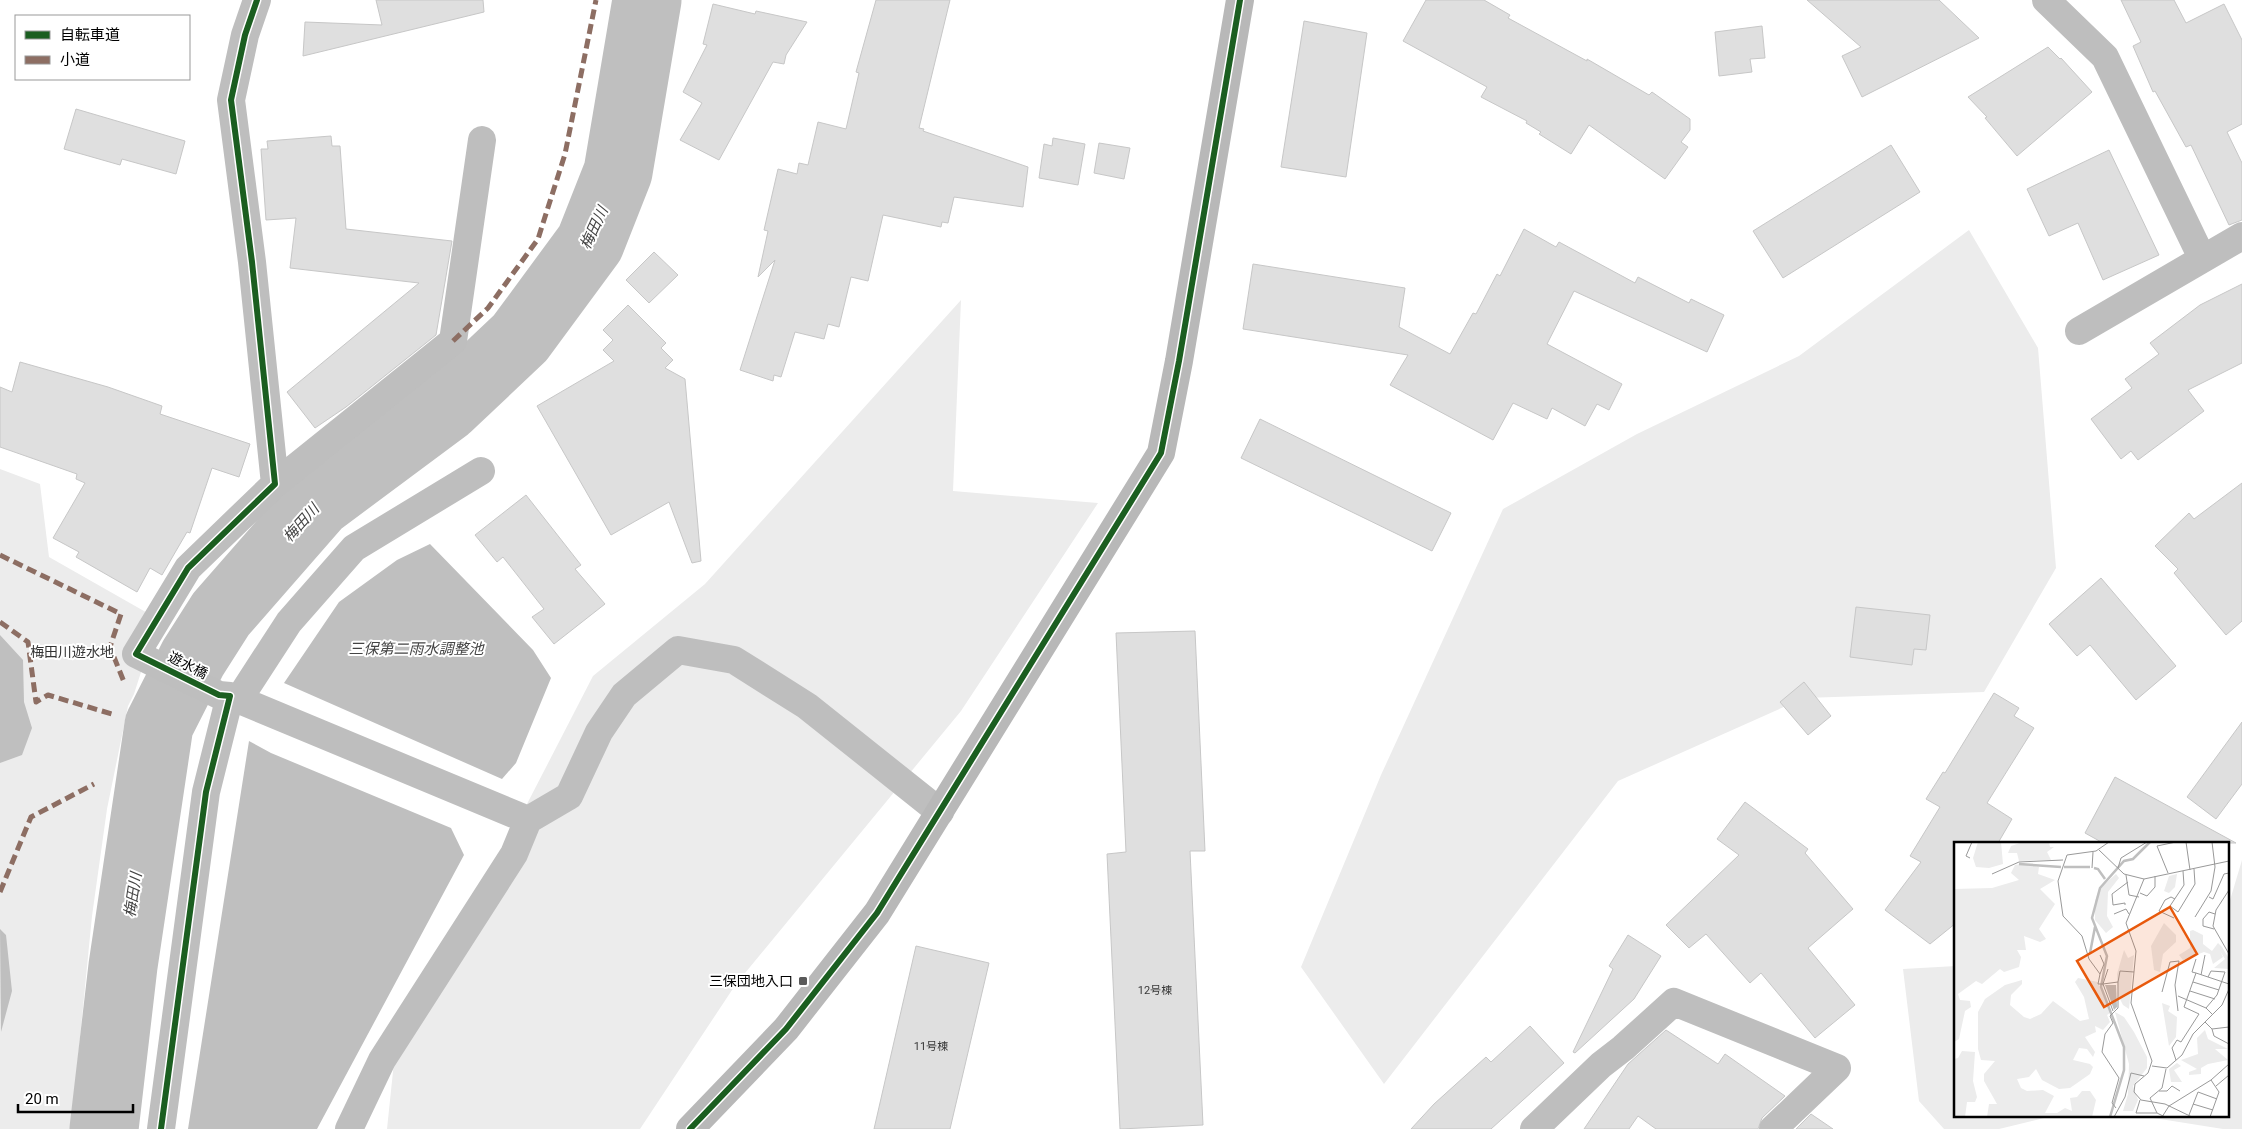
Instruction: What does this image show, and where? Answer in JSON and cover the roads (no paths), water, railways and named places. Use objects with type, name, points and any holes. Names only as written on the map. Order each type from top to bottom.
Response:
[{"type":"street","points":[[257,0],[245,35],[231,100],[252,262],[275,484]]},
{"type":"street","points":[[690,1129],[786,1029],[877,913],[1161,453],[1179,362],[1240,0]]},
{"type":"street","points":[[2046,0],[2105,57],[2202,258]]},
{"type":"street","points":[[275,484],[453,341],[482,140]]},
{"type":"street","points":[[2079,331],[2242,236]]},
{"type":"street","points":[[161,1129],[206,792],[230,697],[289,622],[354,548],[481,471]]},
{"type":"street","name":"遊水橋","points":[[275,484],[188,568],[136,654],[230,697],[528,820]]},
{"type":"street","points":[[349,1129],[382,1060],[514,854],[528,820],[569,796],[599,732],[624,695],[678,650],[734,660],[807,706],[940,812]]},
{"type":"street","points":[[1534,1129],[1601,1066],[1674,1002],[1837,1068],[1773,1129]]},
{"type":"water","name":"三保第二雨水調整池","points":[[430,544],[533,650],[551,678],[516,763],[502,779],[284,683],[339,602],[397,560]]},
{"type":"water","points":[[0,635],[23,660],[24,702],[32,728],[22,755],[0,763]]},
{"type":"water","points":[[249,741],[271,753],[451,828],[464,855],[317,1129],[188,1129]]},
{"type":"water","points":[[0,929],[6,935],[12,991],[1,1032]]},
{"type":"waterway","name":"梅田川","points":[[104,1129],[123,966],[159,725],[193,658],[221,614],[318,503],[447,407],[520,338],[590,243],[618,172],[647,0]]},
{"type":"place","name":"三保団地入口","points":[[803,981]]},
{"type":"park label","name":"梅田川遊水地","points":[[72,652]]}]
